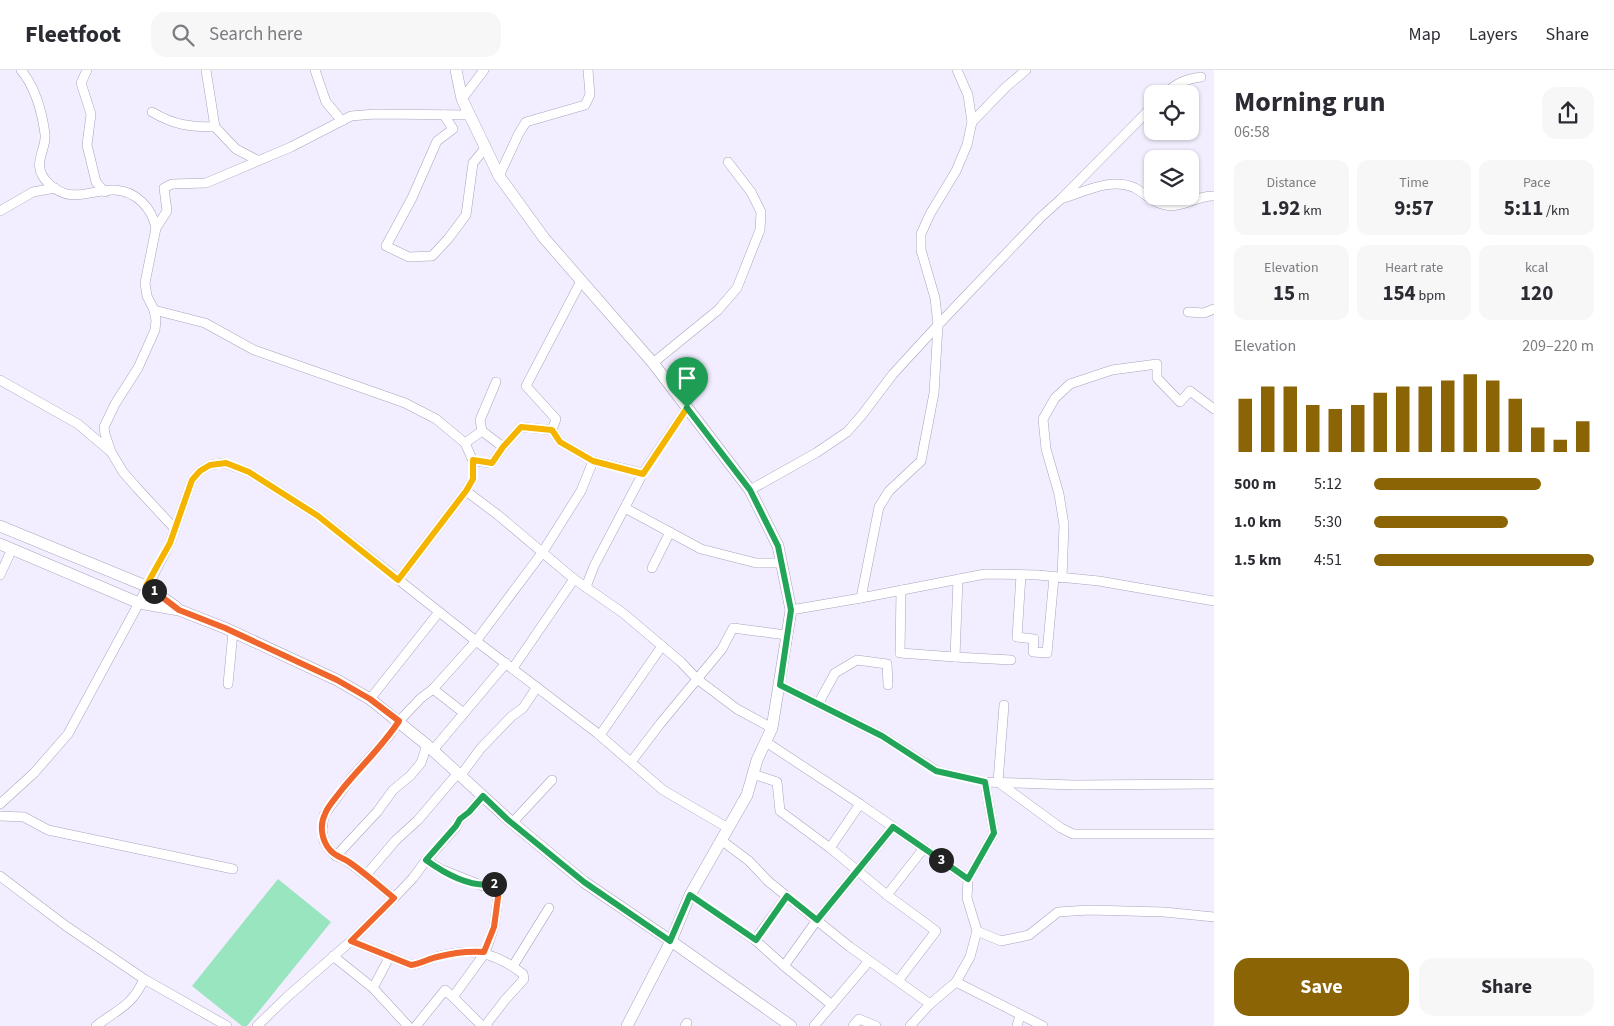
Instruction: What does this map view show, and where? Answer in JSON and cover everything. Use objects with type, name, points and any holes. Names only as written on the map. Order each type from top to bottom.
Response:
[{"type":"street","points":[[21,70],[35,95],[45,136],[39,157],[41,172],[49,184],[63,193],[82,196],[114,190],[131,193],[154,216],[156,228],[145,283],[147,296],[154,310],[155,330],[138,368],[115,404],[104,427],[111,452],[123,472],[175,529]]},
{"type":"street","points":[[87,70],[81,83],[91,114],[87,145],[96,182],[105,192]]},
{"type":"street","points":[[206,70],[216,127],[236,149],[256,160]]},
{"type":"street","points":[[315,70],[326,102],[342,121]]},
{"type":"street","points":[[456,70],[462,99],[499,176],[544,238],[653,363],[750,490],[778,546],[791,610],[772,728],[758,760],[747,795],[690,895],[670,941],[627,1026]]},
{"type":"street","points":[[462,99],[484,70]]},
{"type":"street","points":[[499,176],[526,122],[584,105],[590,95],[588,70]]},
{"type":"street","points":[[861,598],[879,507],[889,491],[921,461],[934,393],[938,325],[935,298],[921,250],[921,234],[930,214],[956,170],[966,145],[972,122],[968,95],[957,70]]},
{"type":"street","points":[[972,122],[1006,86],[1026,70]]},
{"type":"street","points":[[1175,85],[1185,79],[1201,77]]},
{"type":"street","points":[[152,112],[169,122],[216,127]]},
{"type":"street","points":[[156,228],[167,211],[164,188],[172,184],[206,183],[256,160],[291,147],[351,116],[375,114],[470,115]]},
{"type":"street","points":[[444,114],[453,129],[437,141],[412,198],[386,246],[409,257],[432,256],[466,215],[473,163],[486,147]]},
{"type":"street","points":[[750,490],[816,453],[847,432],[893,374],[938,325],[1041,217],[1144,115]]},
{"type":"street","points":[[653,363],[718,310],[737,288],[760,230],[761,212],[751,192],[728,162]]},
{"type":"street","points":[[1061,199],[1106,185],[1120,183],[1133,188],[1164,206],[1172,206],[1206,195],[1214,196]]},
{"type":"street","points":[[0,211],[33,192],[56,188]]},
{"type":"street","points":[[552,430],[556,419],[526,386],[581,281]]},
{"type":"street","points":[[1188,312],[1204,312],[1214,309]]},
{"type":"street","points":[[154,310],[205,323],[254,350],[405,403],[436,419],[465,443],[473,460],[473,479],[466,491],[398,580]]},
{"type":"street","points":[[1021,575],[1017,637],[1034,639],[1033,652],[1047,653],[1064,525],[1059,494],[1046,448],[1043,420],[1055,398],[1070,384],[1112,370],[1157,364],[1157,378],[1180,402],[1190,391],[1214,408]]},
{"type":"street","points":[[0,380],[78,424],[111,452]]},
{"type":"street","points":[[496,382],[480,420],[482,431],[503,447]]},
{"type":"street","points":[[586,587],[594,566],[643,474],[687,408]]},
{"type":"street","points":[[473,460],[492,463],[521,427],[552,430]]},
{"type":"street","points":[[552,430],[560,442],[593,461],[643,474]]},
{"type":"street","points":[[465,443],[482,431]]},
{"type":"street","points":[[394,898],[344,859],[336,856],[324,841],[322,830],[324,815],[352,776],[389,736],[399,721],[421,698],[433,689],[476,641],[542,553],[581,491],[593,461]]},
{"type":"street","points":[[0,804],[34,772],[68,734],[139,603],[175,529],[192,480],[200,471],[210,465],[226,463],[249,472],[318,516],[600,736],[662,790],[728,828]]},
{"type":"street","points":[[466,491],[574,580],[624,613],[698,679],[737,709],[772,728]]},
{"type":"street","points":[[625,508],[701,549],[756,563],[782,563]]},
{"type":"street","points":[[0,526],[146,586],[179,610]]},
{"type":"street","points":[[652,568],[670,532]]},
{"type":"street","points":[[0,544],[139,603],[179,610],[233,632],[337,680],[370,699],[430,747],[512,823],[584,882],[791,1026]]},
{"type":"street","points":[[0,575],[12,549]]},
{"type":"street","points":[[791,610],[985,574],[1099,581],[1214,601]]},
{"type":"street","points":[[954,657],[958,579]]},
{"type":"street","points":[[336,856],[377,812],[393,790],[421,764],[430,747],[510,665],[574,580]]},
{"type":"street","points":[[900,590],[900,652],[1011,660]]},
{"type":"street","points":[[370,699],[439,612]]},
{"type":"street","points":[[631,762],[722,649],[733,628],[786,635]]},
{"type":"street","points":[[228,684],[233,632]]},
{"type":"street","points":[[600,736],[662,646]]},
{"type":"street","points":[[818,704],[835,673],[857,660],[887,664],[888,685]]},
{"type":"street","points":[[780,685],[882,736],[936,771],[985,782],[1073,785],[1214,784]]},
{"type":"street","points":[[366,875],[396,840],[418,820],[460,774],[481,748],[512,716],[523,708],[537,687]]},
{"type":"street","points":[[433,689],[464,712]]},
{"type":"street","points":[[998,782],[1004,705]]},
{"type":"street","points":[[766,742],[968,879]]},
{"type":"street","points":[[753,774],[777,782],[780,811],[936,931],[898,981]]},
{"type":"street","points":[[512,823],[552,780]]},
{"type":"street","points":[[910,1026],[930,1004],[956,982],[970,958],[977,931],[967,898],[968,879],[994,833],[985,782]]},
{"type":"street","points":[[998,782],[1061,828],[1073,834],[1214,834]]},
{"type":"street","points":[[257,1026],[287,996],[351,941],[394,898],[413,878],[460,819],[483,796]]},
{"type":"street","points":[[830,848],[860,804]]},
{"type":"street","points":[[0,816],[24,817],[48,830],[233,869]]},
{"type":"street","points":[[784,966],[817,920],[893,827]]},
{"type":"street","points":[[721,840],[749,861],[769,882],[817,920],[930,1004]]},
{"type":"street","points":[[887,895],[924,848]]},
{"type":"street","points":[[426,860],[440,869],[484,886],[500,883],[494,927],[484,952],[453,997]]},
{"type":"street","points":[[0,876],[66,926],[144,978],[227,1026]]},
{"type":"street","points":[[690,895],[756,940],[784,966],[832,1005]]},
{"type":"street","points":[[756,940],[787,896]]},
{"type":"street","points":[[513,966],[549,908]]},
{"type":"street","points":[[977,931],[1001,941],[1029,936],[1058,912],[1089,910],[1164,912],[1214,917]]},
{"type":"street","points":[[351,941],[411,965],[445,955],[476,951],[484,952],[513,966],[523,974],[524,979],[505,1000],[487,1026]]},
{"type":"street","points":[[332,956],[373,988],[408,1026]]},
{"type":"street","points":[[373,988],[390,956]]},
{"type":"street","points":[[814,1026],[870,961]]},
{"type":"street","points":[[96,1026],[128,1004],[138,993],[144,978]]},
{"type":"street","points":[[956,982],[1043,1026]]},
{"type":"street","points":[[416,1026],[445,990],[482,1026]]},
{"type":"street","points":[[1017,1026],[1020,1015]]},
{"type":"street","points":[[853,1026],[860,1018],[876,1026]]},
{"type":"green space","points":[[278,879],[331,922],[247,1026],[242,1026],[192,986]]},
{"type":"route","points":[[687,408],[750,490],[778,546],[791,610],[780,685],[882,736],[936,771],[985,782],[994,833],[977,865],[968,879],[893,827],[817,920],[787,896],[756,940],[690,895],[670,941],[584,882],[508,820],[483,796],[460,819],[443,842],[426,860],[460,878],[484,886],[500,883],[494,927],[484,952],[476,951],[445,955],[411,965],[351,941],[394,898],[353,865],[336,856],[329,849],[324,841],[322,830],[324,815],[352,776],[389,736],[399,721],[370,699],[337,680],[225,628],[179,610],[146,586],[170,543],[192,480],[200,471],[210,465],[226,463],[249,472],[318,516],[398,580],[466,491],[473,479],[473,460],[492,463],[521,427],[552,430],[560,442],[593,461],[643,474],[687,408]]}]
